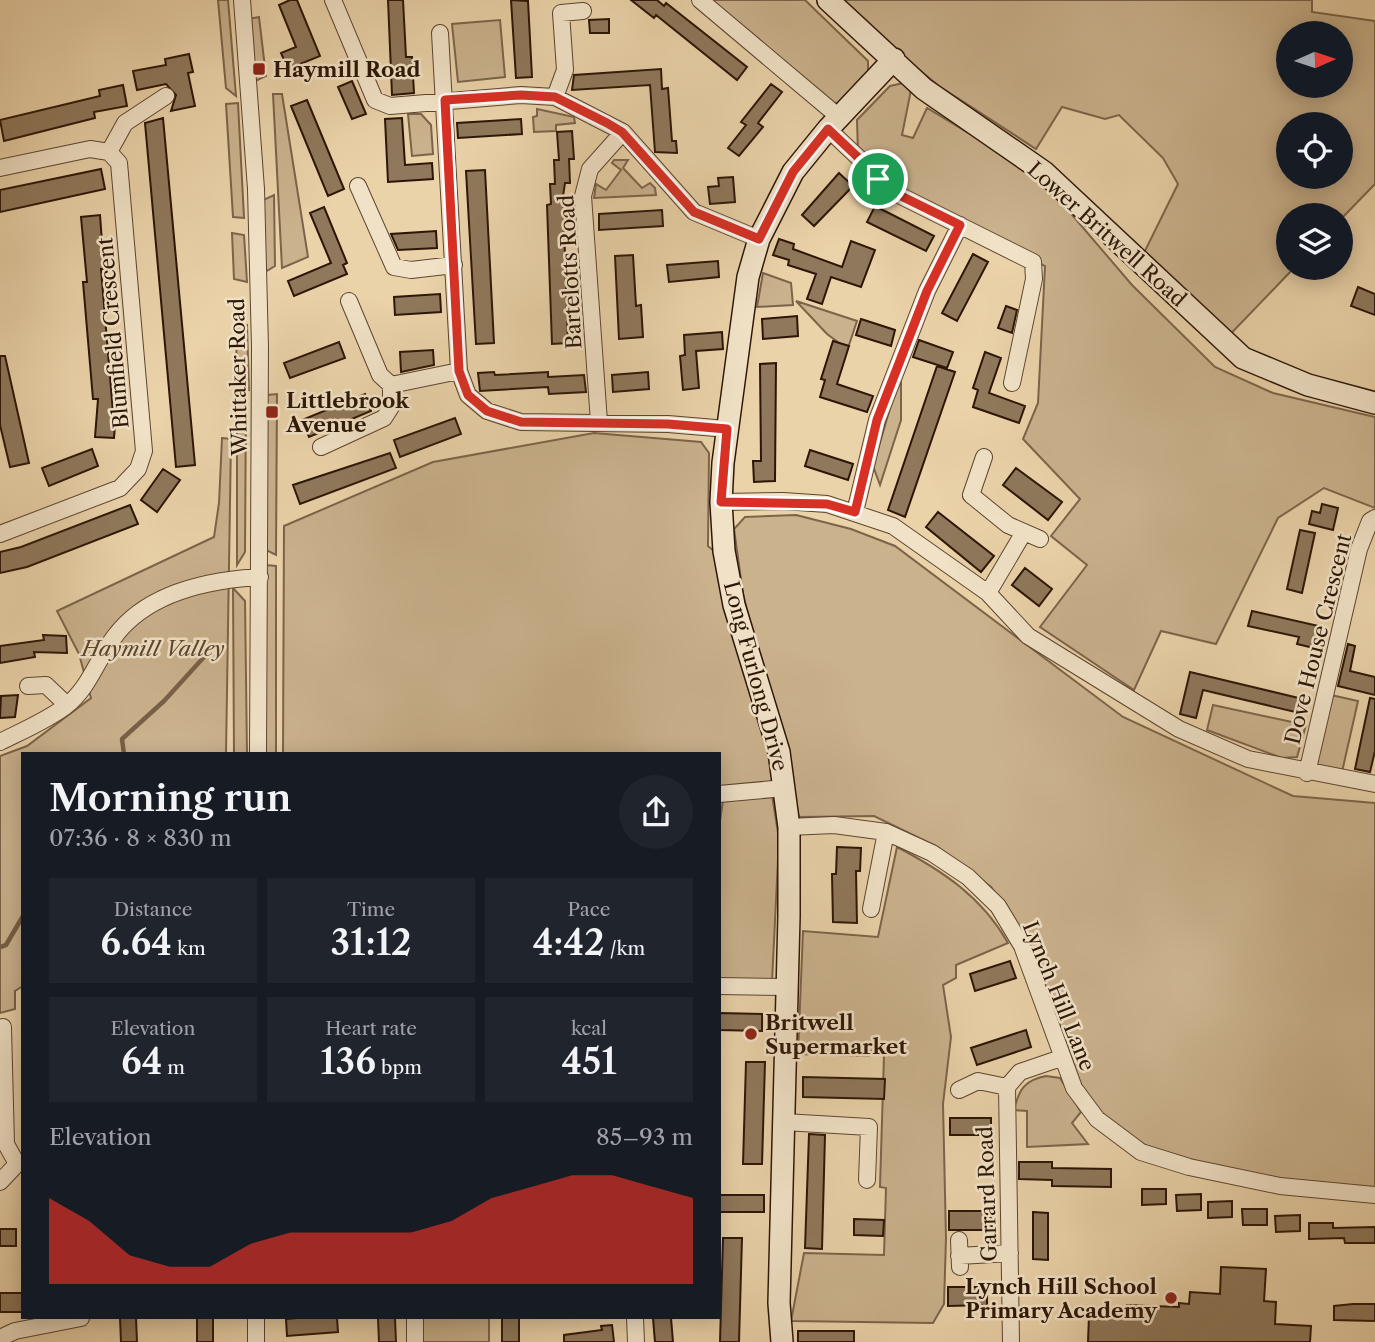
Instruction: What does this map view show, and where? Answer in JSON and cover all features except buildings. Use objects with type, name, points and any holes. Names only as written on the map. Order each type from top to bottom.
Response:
[{"type":"street","name":"Whittaker Road","points":[[242,0],[256,189],[260,334],[257,752]]},
{"type":"street","points":[[332,0],[375,100],[390,106],[521,95],[555,97],[622,132],[694,212],[759,239]]},
{"type":"street","points":[[700,0],[833,123],[897,194],[1034,262],[1034,279],[1012,383]]},
{"type":"street","name":"Lower Britwell Road","points":[[828,0],[924,89],[1044,172],[1243,358],[1308,385],[1375,403]]},
{"type":"street","points":[[555,97],[565,70],[561,13],[583,11]]},
{"type":"street","points":[[440,33],[459,371],[468,395],[487,411],[521,422],[599,422],[727,429]]},
{"type":"street","name":"Long Furlong Drive","points":[[782,1342],[779,1303],[788,987],[789,827],[785,788],[770,713],[734,605],[724,550],[721,502],[727,429],[748,277],[759,239],[793,172],[833,123],[894,59]]},
{"type":"street","points":[[0,168],[90,149],[109,152],[125,123],[166,96]]},
{"type":"street","name":"Bartelotts Road","points":[[599,422],[583,196],[590,169],[622,132]]},
{"type":"street","name":"Blumfield Crescent","points":[[0,534],[120,488],[138,469],[144,452],[119,163],[109,152]]},
{"type":"street","points":[[358,186],[394,267],[411,270],[454,265]]},
{"type":"street","points":[[855,512],[877,420],[927,291],[960,225]]},
{"type":"street","points":[[321,447],[384,418],[391,407],[391,386],[380,375],[349,301]]},
{"type":"street","points":[[391,386],[459,371]]},
{"type":"street","points":[[985,457],[971,495],[1008,525],[1040,539]]},
{"type":"street","points":[[721,502],[827,504],[893,526],[988,593],[1028,636],[1178,729],[1248,759],[1375,785]]},
{"type":"street","name":"Dove House Crescent","points":[[1307,773],[1359,549],[1370,521],[1375,518]]},
{"type":"street","points":[[988,593],[1024,531]]},
{"type":"street","points":[[0,742],[67,705],[91,679],[115,636],[134,617],[181,589],[223,579],[260,577]]},
{"type":"street","points":[[28,686],[46,678],[67,705]]},
{"type":"street","points":[[721,794],[785,788]]},
{"type":"street","name":"Lynch Hill Lane","points":[[789,827],[834,825],[886,832],[932,853],[968,877],[998,906],[1022,946],[1074,1088],[1097,1119],[1141,1152],[1189,1167],[1280,1186],[1375,1195]]},
{"type":"street","points":[[872,909],[886,832]]},
{"type":"street","points":[[721,986],[788,987]]},
{"type":"street","points":[[0,1182],[20,1163],[6,1144],[3,1027]]},
{"type":"street","points":[[959,1090],[972,1076],[1007,1087],[1020,1072],[1061,1058]]},
{"type":"street","name":"Garrard Road","points":[[1007,1087],[1012,1342]]},
{"type":"street","points":[[784,1122],[869,1127],[867,1180]]},
{"type":"street","points":[[959,1254],[1010,1253]]},
{"type":"street","points":[[0,1338],[15,1331],[76,1319]]},
{"type":"street","points":[[256,1319],[256,1342]]},
{"type":"street","points":[[415,1319],[415,1342]]},
{"type":"street","points":[[635,1319],[636,1342]]},
{"type":"green space","points":[[218,0],[228,0],[236,96],[226,88]]},
{"type":"green space","points":[[706,0],[805,0],[868,61],[868,80],[843,104],[829,103]]},
{"type":"green space","points":[[834,0],[1312,0],[1312,12],[1375,21],[1375,184],[1353,207],[1353,203],[1276,203],[1276,280],[1282,280],[1218,347],[1138,265],[1178,184],[1163,158],[1119,115],[1105,119],[1062,107],[1036,149],[939,86]]},
{"type":"green space","points":[[259,17],[266,76],[253,82],[248,19]]},
{"type":"green space","points":[[500,20],[505,77],[458,82],[452,24]]},
{"type":"green space","points":[[908,82],[912,85],[902,135],[913,138],[927,108],[1038,175],[1132,285],[1215,367],[1273,393],[1375,417],[1375,508],[1324,488],[1278,518],[1216,644],[1161,631],[1134,690],[1040,627],[1087,565],[1051,536],[1080,499],[1023,439],[1038,403],[1045,266],[896,189],[858,154],[857,120],[890,86]]},
{"type":"green space","points":[[273,94],[282,94],[308,257],[282,268]]},
{"type":"green space","points":[[238,103],[244,218],[233,217],[226,104]]},
{"type":"green space","points":[[537,109],[574,117],[575,123],[556,125],[556,131],[534,132],[533,117],[537,116]]},
{"type":"green space","points":[[408,114],[421,114],[431,125],[433,154],[412,156]]},
{"type":"green space","points":[[614,160],[628,160],[623,168],[642,188],[650,183],[655,188],[656,195],[594,198],[596,184],[606,190],[621,170],[612,163]]},
{"type":"green space","points":[[274,195],[275,266],[265,272],[261,201]]},
{"type":"green space","points":[[232,233],[244,235],[247,282],[234,279]]},
{"type":"green space","points":[[763,273],[791,283],[793,305],[757,307]]},
{"type":"green space","points":[[796,301],[857,321],[849,345],[846,348],[827,334]]},
{"type":"green space","points":[[247,325],[249,390],[237,388],[236,326]]},
{"type":"green space","points":[[901,371],[901,420],[880,485],[873,466]]},
{"type":"green space","points":[[277,394],[276,555],[264,549],[267,395]]},
{"type":"green space","points":[[237,396],[246,396],[245,552],[237,565]]},
{"type":"green space","points":[[594,433],[701,442],[709,453],[708,546],[714,551],[761,715],[773,770],[772,786],[721,789],[721,752],[283,752],[284,526],[433,462]]},
{"type":"green space","name":"Haymill Valley","points":[[222,438],[231,439],[226,752],[21,752],[21,987],[15,991],[15,1009],[0,1013],[0,756],[27,746],[91,698],[79,654],[57,611],[214,537],[219,503]]},
{"type":"green space","points":[[796,515],[851,529],[895,546],[1123,717],[1293,796],[1375,803],[1375,1190],[1248,1177],[1135,1142],[1088,1104],[1031,945],[991,887],[938,847],[874,816],[799,817],[743,594],[734,529],[745,517]]},
{"type":"green space","points":[[265,565],[276,566],[276,752],[265,752]]},
{"type":"green space","points":[[233,588],[245,601],[247,752],[234,752]]},
{"type":"green space","points":[[1331,695],[1358,701],[1342,772],[1316,765]]},
{"type":"green space","points":[[1213,705],[1306,725],[1297,757],[1282,758],[1207,730]]},
{"type":"green space","points":[[772,795],[779,839],[772,982],[721,983],[723,800]]},
{"type":"green space","points":[[897,847],[945,876],[974,899],[1008,943],[956,965],[956,978],[943,985],[951,1037],[943,1104],[946,1238],[944,1304],[933,1323],[791,1321],[804,1253],[884,1255],[886,1188],[880,1187],[884,1055],[870,1051],[869,1056],[798,1054],[803,931],[878,937]]},
{"type":"green space","points":[[1046,1076],[1060,1078],[1081,1112],[1072,1123],[1088,1144],[1027,1147],[1027,1111],[1014,1110],[1024,1087],[1033,1080]]},
{"type":"green space","points":[[422,1319],[489,1319],[489,1342],[422,1342]]},
{"type":"waterway","points":[[124,752],[122,739],[164,701],[214,646]]},
{"type":"waterway","points":[[0,947],[6,945],[21,919]]},
{"type":"place","name":"Haymill Road","points":[[259,69]]},
{"type":"place","name":"Littlebrook Avenue","points":[[272,412]]},
{"type":"place","name":"Britwell Supermarket","points":[[751,1034]]},
{"type":"place","name":"Lynch Hill School Primary Academy","points":[[1171,1298]]},
{"type":"route","points":[[521,95],[555,97],[622,132],[694,212],[759,239],[793,172],[828,129],[878,179],[897,194],[960,225],[927,291],[877,420],[855,512],[827,504],[783,501],[721,502],[727,429],[668,424],[521,422],[487,411],[468,395],[459,371],[445,100],[521,95]]}]
